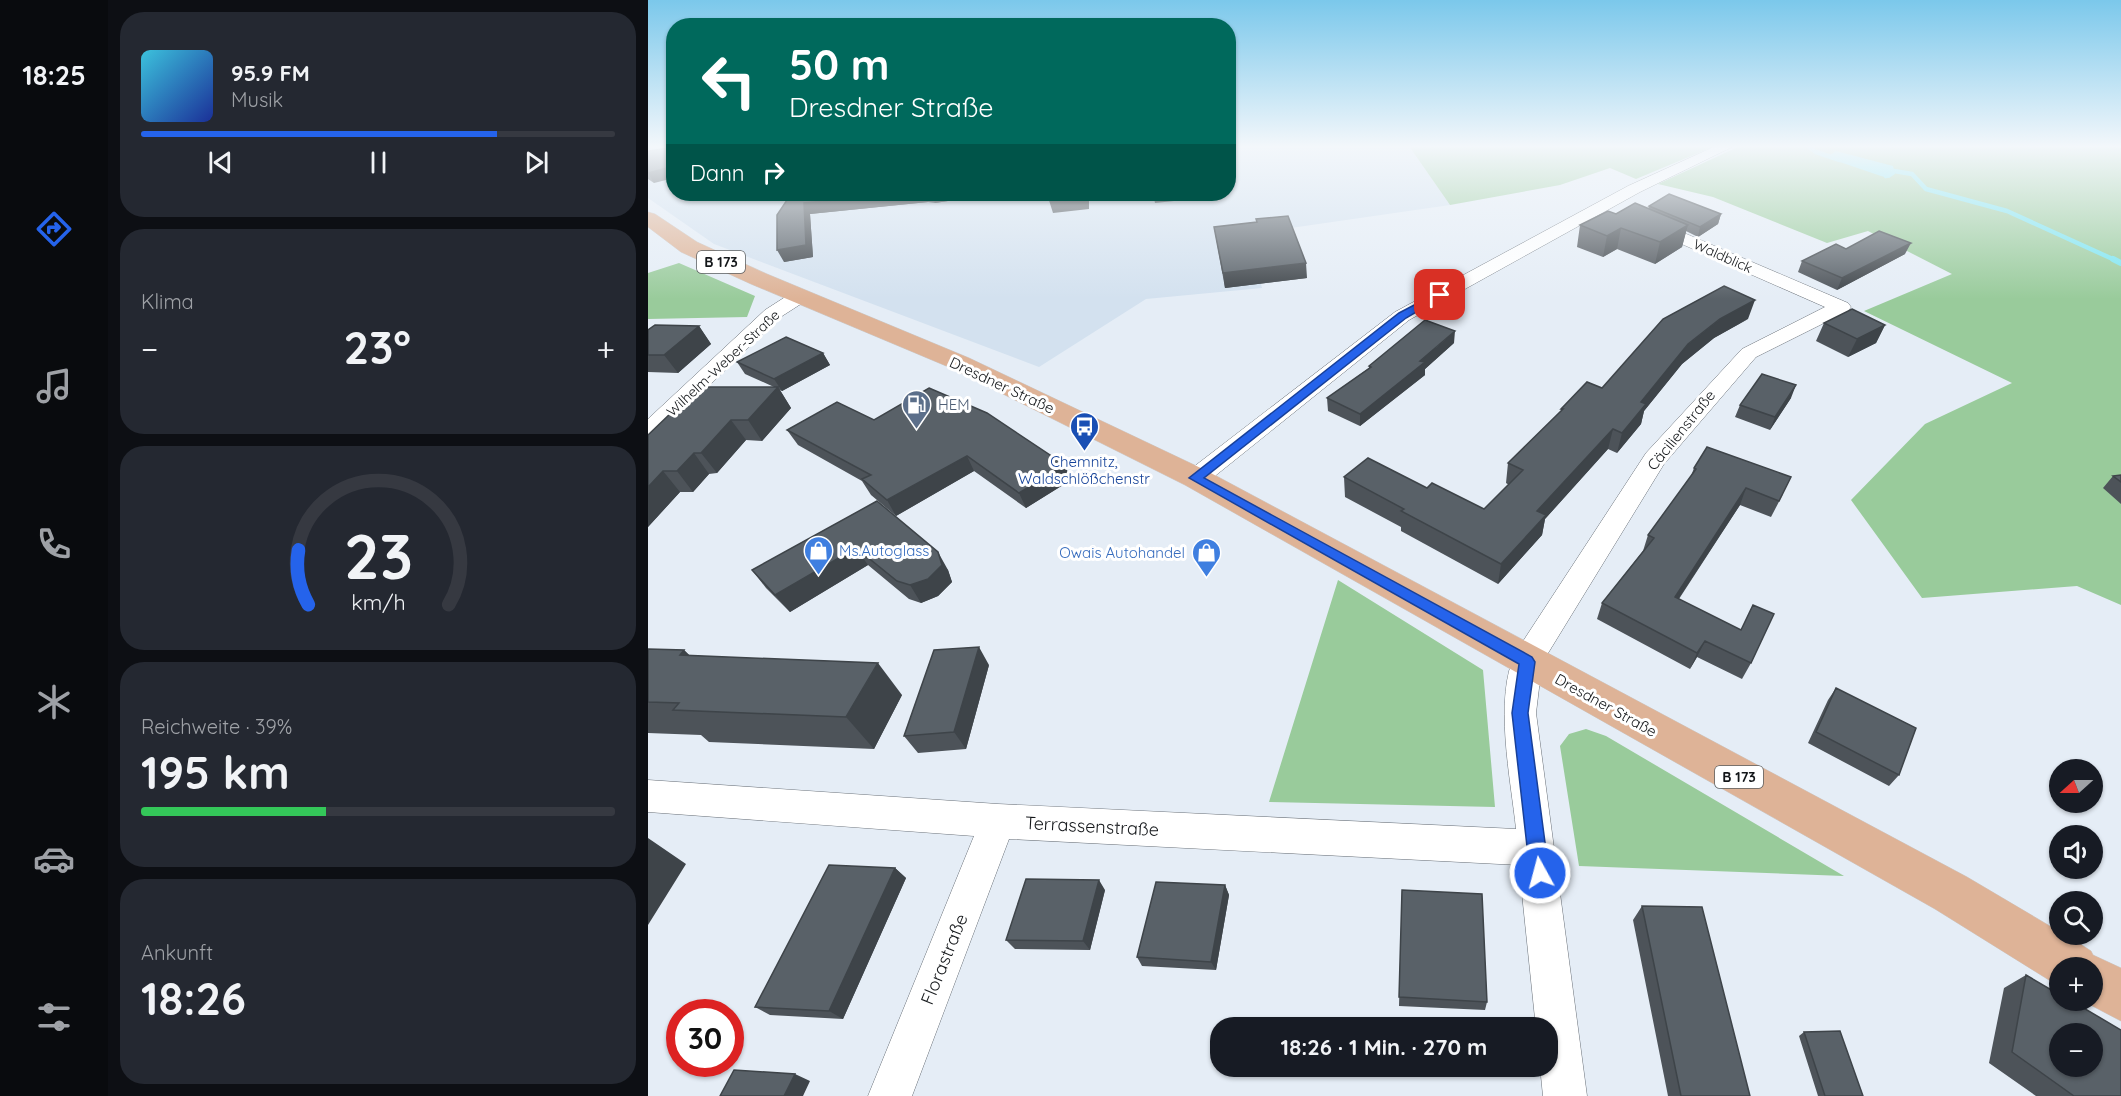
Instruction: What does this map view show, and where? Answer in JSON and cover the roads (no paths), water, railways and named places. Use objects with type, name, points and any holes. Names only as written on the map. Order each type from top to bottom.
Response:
[{"type":"main road","name":"Dresdner Straße","points":[[648,218],[689,247],[960,363],[1196,478],[1527,662],[1951,893],[2056,957]]},
{"type":"main road","points":[[2103,985],[2121,996]]},
{"type":"street","points":[[1196,478],[1402,316],[1620,197]]},
{"type":"street","name":"Waldblick","points":[[1605,205],[1841,307]]},
{"type":"street","name":"Wilhelm-Weber-Straße","points":[[648,432],[772,314],[800,296]]},
{"type":"street","name":"Cäcilienstraße","points":[[1527,662],[1655,459],[1725,377],[1749,353],[1841,307]]},
{"type":"street","points":[[1527,662],[1520,713],[1565,1096]]},
{"type":"street","name":"Terrassenstraße","points":[[648,796],[998,821],[1537,848]]},
{"type":"street","name":"Florastraße","points":[[890,1096],[998,821]]},
{"type":"waterway","points":[[1956,197],[2007,211],[2117,261]]},
{"type":"waterway","points":[[2113,259],[2117,261]]},
{"type":"waterway","points":[[2117,261],[2121,263]]},
{"type":"place","name":"HEM","points":[[917,430]]},
{"type":"place","name":"Chemnitz, Waldschlößchenstr","points":[[1084,452]]},
{"type":"place","name":"Ms.Autoglass","points":[[818,576]]},
{"type":"place","name":"Owais Autohandel","points":[[1206,578]]}]
